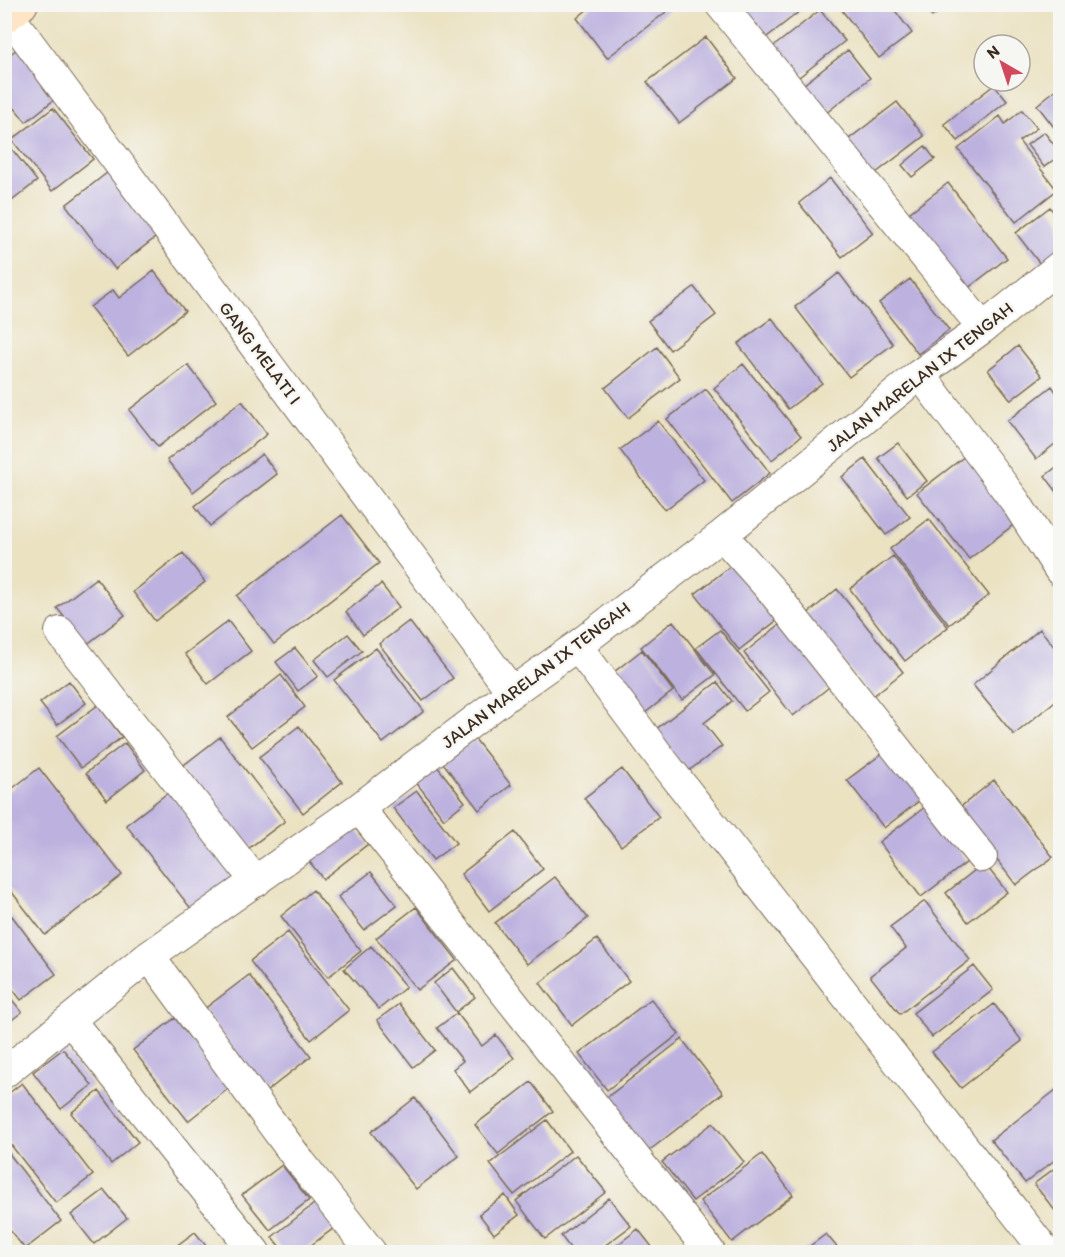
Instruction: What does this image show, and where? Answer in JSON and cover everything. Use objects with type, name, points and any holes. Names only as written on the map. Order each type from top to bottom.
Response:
[{"type":"street","points":[[720,4],[983,328]]},
{"type":"street","name":"GANG MELATI I","points":[[10,11],[512,692]]},
{"type":"street","name":"JALAN MARELAN IX TENGAH","points":[[4,1072],[149,956],[359,808],[512,692],[577,646],[722,535],[920,374],[983,328],[1060,266]]},
{"type":"street","points":[[920,374],[1015,501],[1060,571]]},
{"type":"street","points":[[722,535],[772,591],[982,857]]},
{"type":"street","points":[[60,632],[256,882]]},
{"type":"street","points":[[577,646],[663,762],[1046,1252]]},
{"type":"street","points":[[359,808],[710,1252]]},
{"type":"street","points":[[149,956],[295,1155],[371,1252]]},
{"type":"street","points":[[70,1020],[255,1252]]},
{"type":"building","points":[[594,4],[676,4],[607,58],[577,18]]},
{"type":"building","points":[[740,4],[809,4],[763,40],[737,7]]},
{"type":"building","points":[[837,4],[890,4],[912,33],[879,58]]},
{"type":"building","points":[[922,4],[949,4],[932,17]]},
{"type":"building","points":[[820,10],[845,41],[794,81],[769,50]]},
{"type":"building","points":[[706,37],[737,78],[679,123],[647,82]]},
{"type":"building","points":[[22,45],[60,95],[26,122],[4,95],[4,59]]},
{"type":"building","points":[[848,50],[870,78],[825,114],[803,85]]},
{"type":"building","points":[[1060,86],[1060,135],[1037,105]]},
{"type":"building","points":[[984,93],[1000,93],[1007,101],[958,141],[944,124]]},
{"type":"building","points":[[897,102],[924,136],[872,176],[845,142]]},
{"type":"building","points":[[53,108],[93,159],[52,191],[12,140]]},
{"type":"building","points":[[1022,110],[1037,128],[1019,141],[1057,190],[1016,222],[958,149],[1000,116],[1005,124]]},
{"type":"building","points":[[1044,132],[1060,155],[1044,167],[1027,145]]},
{"type":"building","points":[[4,139],[37,181],[4,207]]},
{"type":"building","points":[[925,146],[935,159],[912,177],[902,165]]},
{"type":"building","points":[[112,169],[160,234],[115,269],[66,205]]},
{"type":"building","points":[[830,178],[873,233],[842,257],[799,203]]},
{"type":"building","points":[[948,183],[1007,258],[959,295],[901,219]]},
{"type":"building","points":[[1050,207],[1060,221],[1060,249],[1040,264],[1016,233]]},
{"type":"building","points":[[154,271],[185,311],[128,356],[90,307],[113,290],[119,298]]},
{"type":"building","points":[[839,273],[893,344],[849,377],[795,307]]},
{"type":"building","points":[[910,279],[949,330],[918,354],[879,303]]},
{"type":"building","points":[[694,287],[716,315],[670,350],[648,321]]},
{"type":"building","points":[[772,318],[822,383],[788,409],[738,344]]},
{"type":"building","points":[[1018,346],[1042,376],[1011,400],[988,370]]},
{"type":"building","points":[[657,347],[680,378],[628,418],[605,388]]},
{"type":"building","points":[[743,364],[801,436],[772,460],[714,388]]},
{"type":"building","points":[[188,365],[216,401],[158,447],[129,410]]},
{"type":"building","points":[[1052,386],[1060,398],[1060,440],[1036,459],[1007,421]]},
{"type":"building","points":[[706,389],[770,473],[732,503],[667,419]]},
{"type":"building","points":[[242,401],[267,434],[193,492],[167,460]]},
{"type":"building","points":[[658,421],[704,480],[665,510],[620,450]]},
{"type":"building","points":[[898,443],[927,481],[907,496],[878,458]]},
{"type":"building","points":[[969,453],[1021,519],[969,559],[917,493]]},
{"type":"building","points":[[262,454],[277,474],[210,526],[195,506]]},
{"type":"building","points":[[865,459],[910,517],[886,535],[842,477]]},
{"type":"building","points":[[1060,464],[1060,496],[1045,476]]},
{"type":"building","points":[[342,515],[379,563],[274,644],[237,596]]},
{"type":"building","points":[[929,519],[989,595],[949,625],[890,549]]},
{"type":"building","points":[[183,553],[205,582],[155,621],[133,592]]},
{"type":"building","points":[[893,556],[948,627],[905,661],[850,589]]},
{"type":"building","points":[[737,561],[780,618],[739,650],[695,594]]},
{"type":"building","points":[[96,578],[125,615],[86,645],[57,608]]},
{"type":"building","points":[[381,584],[399,607],[363,635],[346,612]]},
{"type":"building","points":[[837,589],[903,672],[872,697],[806,615]]},
{"type":"building","points":[[228,621],[251,651],[208,684],[185,654]]},
{"type":"building","points":[[409,621],[453,678],[423,701],[379,644]]},
{"type":"building","points":[[673,621],[715,675],[682,700],[641,647]]},
{"type":"building","points":[[784,621],[833,684],[793,716],[744,653]]},
{"type":"building","points":[[1040,629],[1060,654],[1060,697],[1014,735],[973,685]]},
{"type":"building","points":[[720,630],[769,692],[745,711],[696,648]]},
{"type":"building","points":[[348,634],[362,651],[328,677],[314,660]]},
{"type":"building","points":[[295,648],[318,676],[298,691],[276,662]]},
{"type":"building","points":[[376,648],[424,711],[383,743],[334,680]]},
{"type":"building","points":[[642,650],[673,691],[640,717],[609,676]]},
{"type":"building","points":[[281,675],[305,707],[252,747],[228,717]]},
{"type":"building","points":[[69,681],[86,703],[57,725],[40,703]]},
{"type":"building","points":[[717,682],[732,701],[704,723],[722,746],[687,772],[655,730]]},
{"type":"building","points":[[98,705],[122,737],[81,768],[57,736]]},
{"type":"building","points":[[299,726],[342,782],[303,813],[259,757]]},
{"type":"building","points":[[220,737],[285,821],[245,851],[180,768]]},
{"type":"building","points":[[475,739],[511,785],[479,810],[443,763]]},
{"type":"building","points":[[125,743],[145,770],[107,800],[86,773]]},
{"type":"building","points":[[887,750],[924,797],[884,828],[847,780]]},
{"type":"building","points":[[433,761],[465,802],[444,819],[412,777]]},
{"type":"building","points":[[39,768],[122,875],[45,935],[4,882],[4,795]]},
{"type":"building","points":[[622,769],[659,817],[621,846],[584,798]]},
{"type":"building","points":[[994,780],[1053,857],[1016,885],[958,809]]},
{"type":"building","points":[[174,788],[240,873],[192,910],[126,825]]},
{"type":"building","points":[[417,791],[456,843],[433,860],[393,808]]},
{"type":"building","points":[[925,807],[967,862],[921,897],[879,842]]},
{"type":"building","points":[[350,821],[368,844],[323,879],[305,856]]},
{"type":"building","points":[[515,832],[543,869],[489,911],[461,874]]},
{"type":"building","points":[[984,863],[1007,892],[968,922],[946,893]]},
{"type":"building","points":[[371,872],[397,905],[364,930],[338,897]]},
{"type":"building","points":[[555,877],[588,918],[527,964],[495,923]]},
{"type":"building","points":[[313,890],[361,951],[328,977],[281,916]]},
{"type":"building","points":[[925,901],[970,960],[900,1014],[870,976],[906,948],[890,927]]},
{"type":"building","points":[[416,907],[457,960],[417,990],[376,938]]},
{"type":"building","points":[[12,916],[56,974],[21,1000],[4,978],[4,922]]},
{"type":"building","points":[[288,932],[349,1010],[311,1040],[250,961]]},
{"type":"building","points":[[597,939],[629,981],[572,1025],[540,983]]},
{"type":"building","points":[[371,946],[406,987],[379,1009],[344,969]]},
{"type":"building","points":[[974,966],[993,990],[932,1037],[913,1013]]},
{"type":"building","points":[[453,968],[475,997],[456,1012],[434,983]]},
{"type":"building","points":[[249,975],[311,1056],[266,1092],[203,1010]]},
{"type":"building","points":[[4,990],[22,1012],[4,1026]]},
{"type":"building","points":[[651,999],[679,1034],[607,1090],[579,1054]]},
{"type":"building","points":[[399,1004],[435,1050],[413,1067],[377,1020]]},
{"type":"building","points":[[994,1004],[1022,1041],[961,1088],[932,1052]]},
{"type":"building","points":[[457,1013],[482,1046],[496,1035],[514,1058],[470,1092],[453,1069],[463,1061],[437,1028]]},
{"type":"building","points":[[175,1018],[229,1088],[188,1121],[133,1050]]},
{"type":"building","points":[[682,1039],[723,1093],[646,1153],[605,1099]]},
{"type":"building","points":[[63,1049],[92,1085],[61,1109],[33,1072]]},
{"type":"building","points":[[531,1082],[553,1111],[498,1154],[475,1125]]},
{"type":"building","points":[[22,1083],[93,1175],[56,1203],[4,1136],[4,1097]]},
{"type":"building","points":[[1056,1090],[1060,1096],[1060,1156],[1025,1183],[991,1140]]},
{"type":"building","points":[[99,1091],[138,1142],[111,1164],[71,1113]]},
{"type":"building","points":[[415,1098],[459,1156],[416,1189],[371,1132]]},
{"type":"building","points":[[547,1120],[570,1151],[514,1195],[490,1164]]},
{"type":"building","points":[[713,1123],[744,1162],[693,1201],[662,1162]]},
{"type":"building","points":[[4,1147],[61,1221],[25,1249],[4,1223]]},
{"type":"building","points":[[762,1154],[793,1195],[732,1242],[700,1201]]},
{"type":"building","points":[[576,1155],[606,1192],[545,1239],[516,1201]]},
{"type":"building","points":[[1060,1164],[1060,1217],[1034,1184]]},
{"type":"building","points":[[282,1165],[309,1200],[270,1230],[242,1195]]},
{"type":"building","points":[[104,1190],[127,1218],[94,1244],[71,1215]]},
{"type":"building","points":[[505,1195],[519,1215],[494,1234],[479,1214]]},
{"type":"building","points":[[609,1198],[631,1226],[596,1252],[573,1252],[561,1236]]},
{"type":"building","points":[[319,1200],[338,1225],[302,1252],[284,1252],[272,1237]]},
{"type":"building","points":[[638,1229],[656,1252],[608,1252]]},
{"type":"building","points":[[195,1232],[211,1252],[168,1252]]},
{"type":"building","points":[[826,1234],[841,1252],[802,1252]]}]
